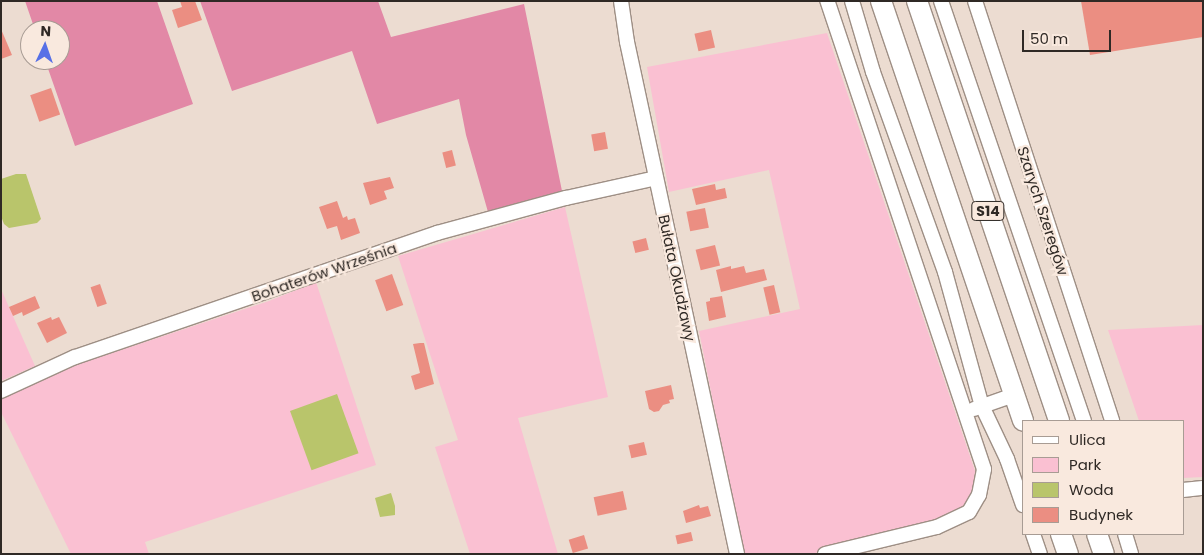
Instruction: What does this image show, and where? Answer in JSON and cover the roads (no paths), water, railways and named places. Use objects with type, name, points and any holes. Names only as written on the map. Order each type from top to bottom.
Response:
[{"type":"highway","name":"S14","points":[[881,1],[1023,420]]},
{"type":"highway","name":"S14","points":[[917,1],[1059,420]]},
{"type":"highway","points":[[1061,535],[1068,554]]},
{"type":"highway","points":[[1097,535],[1104,554]]},
{"type":"street","name":"Bułata Okudżawy","points":[[621,1],[627,42],[737,554]]},
{"type":"street","points":[[825,554],[937,527],[969,512],[979,494],[984,469],[827,1]]},
{"type":"street","points":[[852,1],[873,72],[945,272],[963,329],[982,406],[1006,459],[1022,502]]},
{"type":"street","points":[[941,1],[1084,420]]},
{"type":"street","name":"Szarych Szeregów","points":[[975,1],[1112,420]]},
{"type":"street","name":"Bohaterów Września","points":[[1,391],[75,357],[437,233],[566,198],[656,178]]},
{"type":"street","points":[[966,412],[1014,394]]},
{"type":"street","points":[[1184,490],[1203,488]]},
{"type":"street","points":[[1033,535],[1040,554]]},
{"type":"street","points":[[1068,535],[1078,554]]},
{"type":"street","points":[[1090,535],[1093,554]]},
{"type":"street","points":[[1125,535],[1131,554]]},
{"type":"water","points":[[16,174],[26,174],[41,219],[37,223],[9,228],[4,224],[1,216],[1,179]]},
{"type":"water","points":[[337,394],[359,453],[312,470],[290,411]]},
{"type":"water","points":[[391,493],[395,506],[395,515],[380,517],[375,498]]}]
